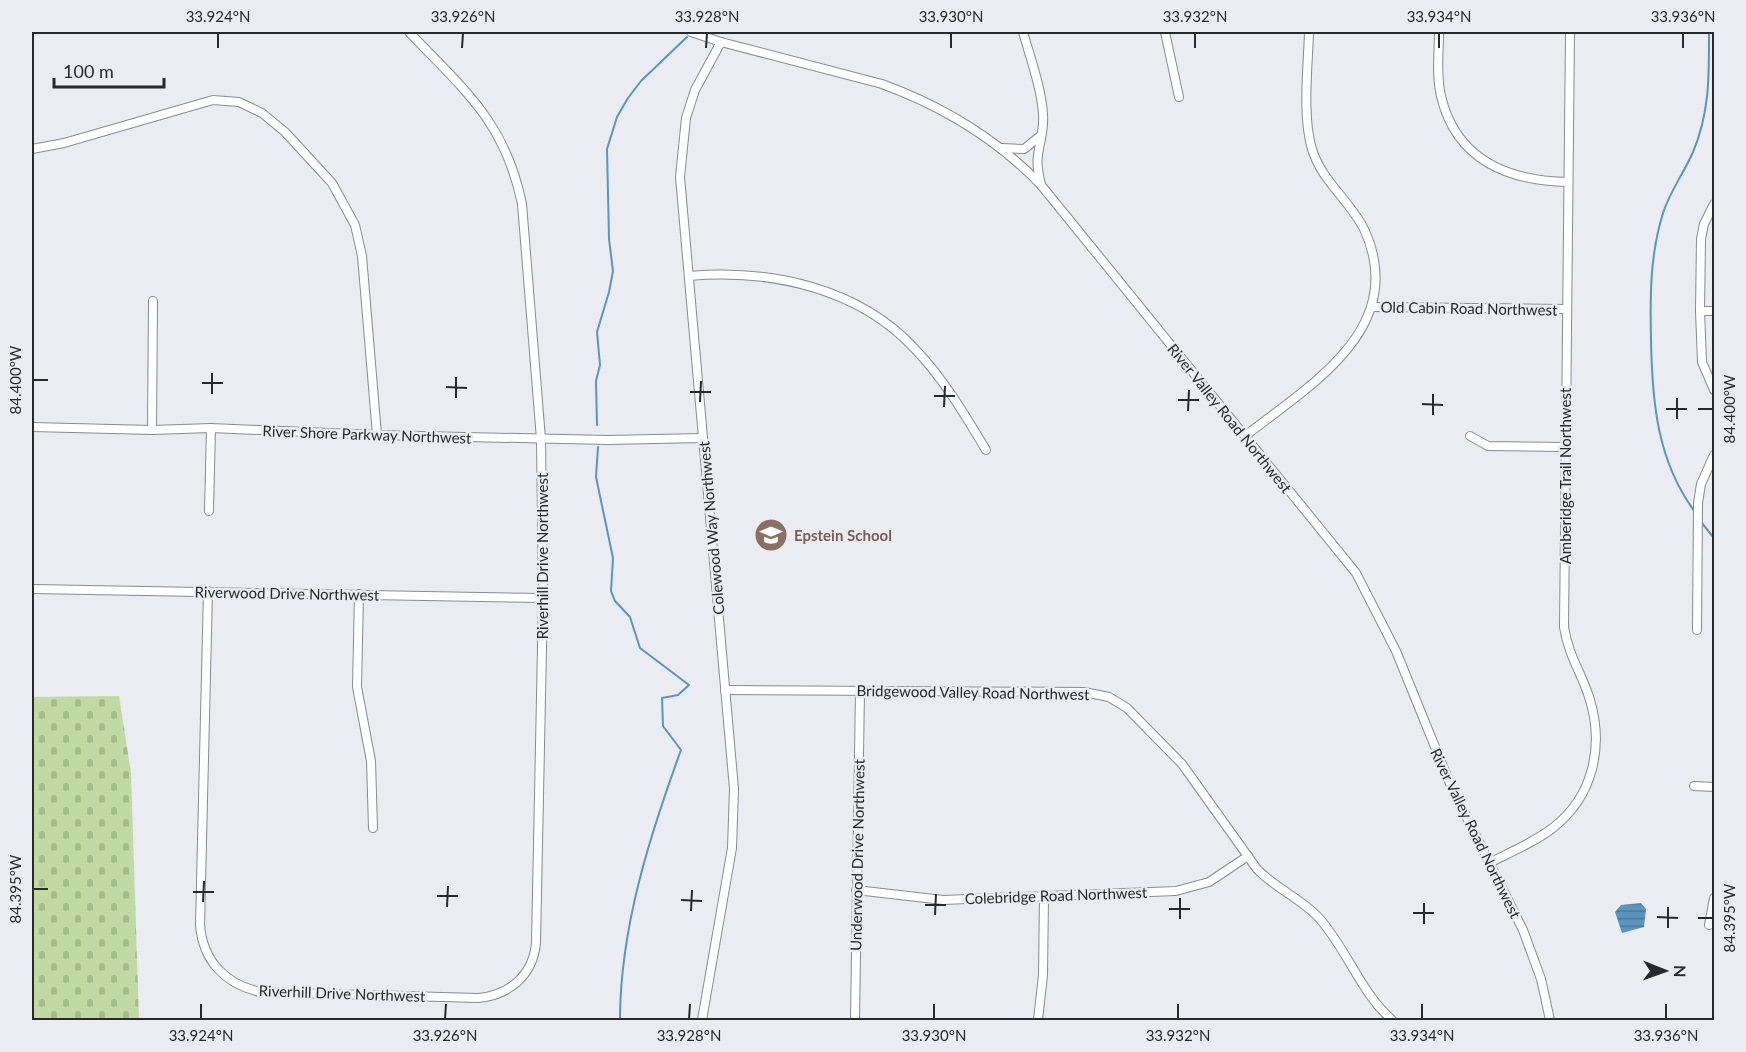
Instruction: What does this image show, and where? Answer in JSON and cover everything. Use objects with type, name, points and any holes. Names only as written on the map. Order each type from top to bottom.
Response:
[{"type":"street","points":[[409,32],[493,124],[516,175],[522,204],[542,439]]},
{"type":"street","name":"River Valley Road Northwest","points":[[691,32],[904,92],[946,112],[1002,148],[1041,185],[1356,573],[1396,651],[1451,786],[1528,943],[1541,979],[1550,1020]]},
{"type":"street","points":[[1023,32],[1042,110],[1036,161],[1041,185]]},
{"type":"street","points":[[1165,32],[1179,97]]},
{"type":"street","points":[[1245,436],[1344,356],[1361,332],[1371,306],[1375,272],[1368,240],[1356,216],[1319,166],[1308,135],[1308,32]]},
{"type":"street","points":[[1439,32],[1441,94],[1445,111],[1462,141],[1484,161],[1509,174],[1534,180],[1568,182]]},
{"type":"street","name":"Amberidge Trail Northwest","points":[[1489,863],[1542,836],[1563,819],[1583,793],[1595,762],[1597,737],[1594,712],[1571,657],[1564,627],[1570,32]]},
{"type":"street","name":"Colewood Way Northwest","points":[[702,1020],[711,980],[733,839],[734,789],[680,177],[686,118],[699,82],[721,42]]},
{"type":"street","points":[[32,149],[64,143],[213,100],[239,102],[262,113],[285,132],[332,183],[355,225],[362,256],[377,435]]},
{"type":"street","points":[[1002,148],[1024,149],[1040,136]]},
{"type":"street","points":[[1714,204],[1704,225],[1701,239],[1700,311],[1702,362],[1714,390]]},
{"type":"street","points":[[689,276],[735,273],[780,278],[850,301],[872,313],[902,336],[926,361],[986,450]]},
{"type":"street","points":[[152,430],[153,301]]},
{"type":"street","name":"Old Cabin Road Northwest","points":[[1371,306],[1566,309]]},
{"type":"street","points":[[1700,311],[1714,311]]},
{"type":"street","name":"River Shore Parkway Northwest","points":[[32,427],[152,430],[211,428],[377,435],[641,441],[703,438]]},
{"type":"street","points":[[209,511],[211,428]]},
{"type":"street","points":[[1470,436],[1488,446],[1565,447]]},
{"type":"street","name":"Riverhill Drive Northwest","points":[[208,591],[200,925],[203,944],[211,962],[232,982],[260,992],[478,998],[497,995],[515,985],[528,971],[535,951],[543,598],[542,439]]},
{"type":"street","points":[[1697,630],[1698,502],[1701,484],[1714,455]]},
{"type":"street","name":"Riverwood Drive Northwest","points":[[32,589],[543,598]]},
{"type":"street","points":[[359,594],[357,687],[371,761],[373,828]]},
{"type":"street","name":"Bridgewood Valley Road Northwest","points":[[725,690],[1084,692],[1109,697],[1127,708],[1182,764],[1269,882],[1320,919],[1375,1002],[1392,1020]]},
{"type":"street","name":"Underwood Drive Northwest","points":[[855,1020],[860,690]]},
{"type":"street","points":[[1694,786],[1714,787]]},
{"type":"street","name":"Colebridge Road Northwest","points":[[856,890],[943,900],[1187,889],[1209,882],[1248,856]]},
{"type":"street","points":[[1038,1020],[1043,975],[1044,896]]},
{"type":"street","points":[[1709,925],[1714,898]]},
{"type":"green space","points":[[119,696],[131,773],[139,1020],[32,1020],[32,697]]},
{"type":"water","points":[[1641,903],[1646,909],[1644,927],[1622,933],[1615,912],[1621,905]]},
{"type":"waterway","points":[[1695,512],[1672,472],[1659,430],[1653,385],[1651,291],[1653,260],[1663,213],[1693,152],[1703,122],[1706,108],[1709,32]]},
{"type":"waterway","points":[[597,425],[596,381],[600,365],[597,332],[613,271],[609,239],[607,149],[617,117],[628,98],[641,81],[687,37]]},
{"type":"waterway","points":[[598,447],[596,477],[613,558],[611,591],[615,601],[630,617],[640,648],[689,685],[678,695],[662,698],[663,726],[681,750],[658,815],[631,917],[621,985],[620,1020]]},
{"type":"waterway","points":[[1701,522],[1714,538]]},
{"type":"place","name":"Epstein School","points":[[771,535]]}]
